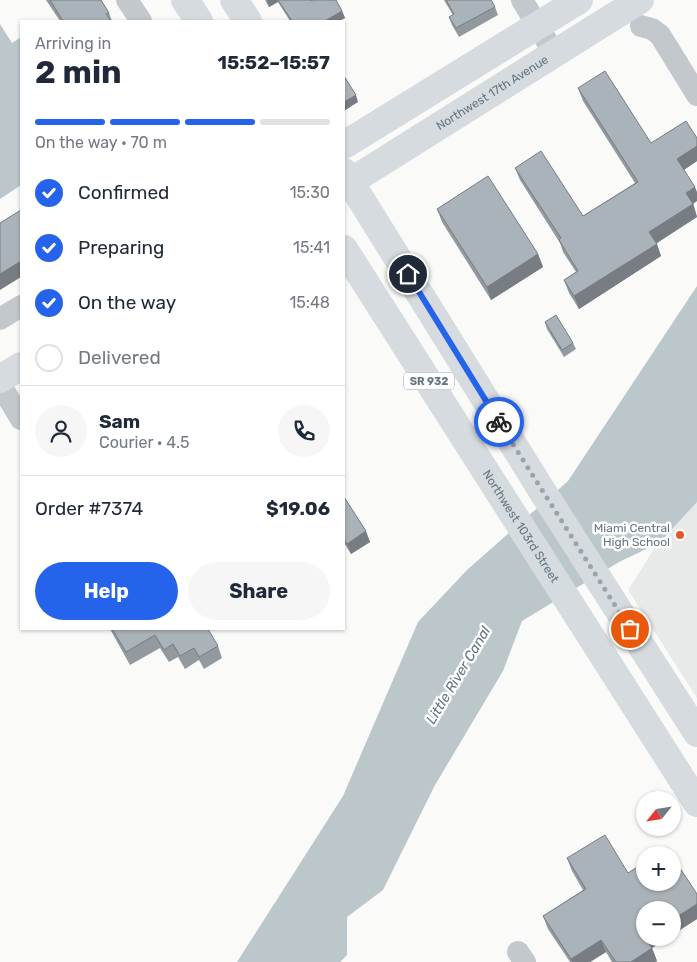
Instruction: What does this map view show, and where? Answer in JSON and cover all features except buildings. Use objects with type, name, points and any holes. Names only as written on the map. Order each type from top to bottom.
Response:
[{"type":"main road","points":[[185,0],[198,20]]},
{"type":"main road","points":[[234,0],[247,20]]},
{"type":"main road","points":[[345,144],[579,0]]},
{"type":"main road","name":"Northwest 17th Avenue","points":[[346,179],[554,53],[638,7]]},
{"type":"main road","name":"SR 932","points":[[346,179],[600,582],[689,704],[697,733]]},
{"type":"main road","name":"Northwest 103rd Street","points":[[345,251],[697,803]]},
{"type":"main road","points":[[0,379],[20,367]]},
{"type":"street","points":[[128,0],[140,20]]},
{"type":"street","points":[[522,0],[554,53]]},
{"type":"street","points":[[638,7],[652,29],[660,36],[697,95]]},
{"type":"street","points":[[0,319],[20,307]]},
{"type":"street","points":[[0,384],[20,417]]},
{"type":"shaded area","name":"Miami Central High School","points":[[697,481],[697,698],[628,590]]},
{"type":"water","points":[[0,24],[12,43],[20,38],[20,186],[0,199]]},
{"type":"water","name":"Little River Canal","points":[[697,286],[697,502],[659,543],[619,562],[522,621],[503,671],[435,785],[383,890],[347,917],[347,955],[340,962],[237,962],[343,796],[418,622],[467,570],[568,481]]},
{"type":"way so far","points":[[499,422],[630,629]]},
{"type":"place","name":"Miami Central High School","points":[[680,535]]},
{"type":"route","points":[[408,274],[499,422]]}]
